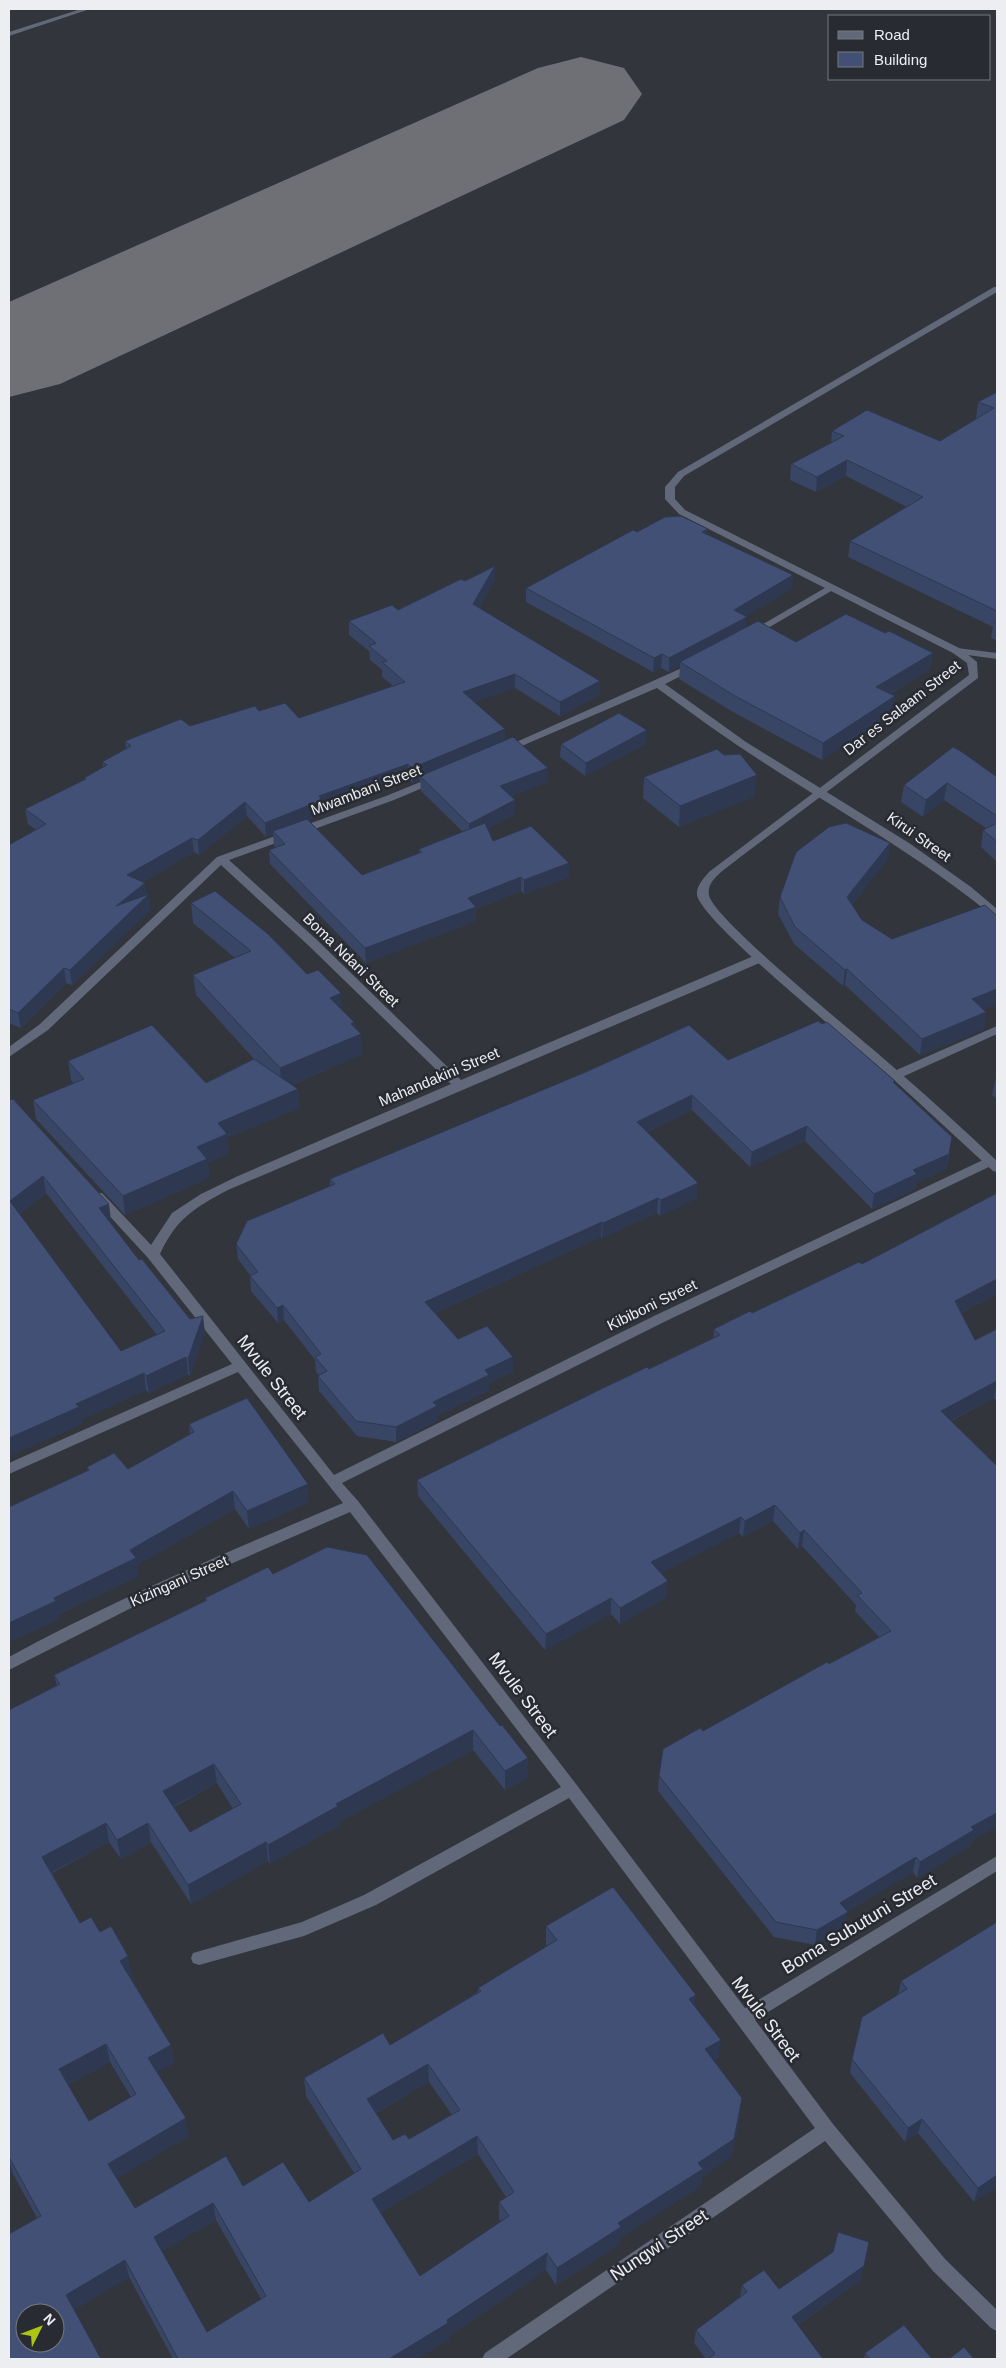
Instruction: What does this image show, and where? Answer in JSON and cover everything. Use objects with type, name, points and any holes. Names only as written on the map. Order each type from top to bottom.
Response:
[{"type":"street","points":[[9,34],[87,9]]},
{"type":"street","name":"Dar es Salaam Street","points":[[993,1165],[896,1075],[760,958],[711,912],[702,895],[704,886],[713,874],[819,791],[974,676],[972,662],[957,651],[682,512],[670,499],[670,487],[681,474],[704,460],[997,289]]},
{"type":"street","points":[[742,639],[830,588]]},
{"type":"street","points":[[957,651],[997,656]]},
{"type":"street","points":[[496,754],[658,684],[700,662]]},
{"type":"street","name":"Kirui Street","points":[[658,684],[742,744],[880,829],[977,896],[997,914]]},
{"type":"street","name":"Mwambani Street","points":[[9,1053],[44,1027],[184,892],[221,859],[390,798],[443,776]]},
{"type":"street","name":"Boma Ndani Street","points":[[221,859],[312,943],[458,1084]]},
{"type":"street","name":"Mahandakini Street","points":[[153,1255],[166,1228],[186,1207],[231,1185],[301,1156],[458,1084],[626,1017],[760,958]]},
{"type":"street","points":[[896,1075],[997,1030]]},
{"type":"street","name":"Kibiboni Street","points":[[332,1482],[660,1319],[993,1165]]},
{"type":"street","name":"Mvule Street","points":[[87,1184],[153,1255],[332,1482],[353,1505],[571,1789],[827,2130],[939,2265],[997,2322]]},
{"type":"street","points":[[9,1469],[240,1366]]},
{"type":"street","name":"Kizingani Street","points":[[9,1664],[47,1643],[148,1594],[353,1505]]},
{"type":"street","points":[[200,1958],[304,1929],[370,1900],[571,1789]]},
{"type":"street","name":"Boma Subutuni Street","points":[[742,2019],[997,1863]]},
{"type":"street","name":"Nungwi Street","points":[[491,2359],[827,2130]]},
{"type":"building","points":[[997,392],[997,611],[850,541],[923,497],[847,460],[817,477],[791,464],[844,436],[832,431],[867,410],[940,441],[994,408],[978,402]]},
{"type":"building","points":[[681,516],[708,529],[702,532],[793,575],[734,610],[747,617],[669,658],[662,654],[654,658],[526,588],[633,530],[637,532],[665,517]]},
{"type":"building","points":[[495,566],[473,604],[600,681],[560,702],[515,674],[463,692],[505,729],[412,768],[408,764],[319,796],[322,800],[265,823],[245,802],[198,840],[192,838],[127,875],[145,883],[116,906],[149,894],[70,970],[64,968],[18,1013],[9,1009],[9,845],[46,824],[25,809],[86,779],[84,778],[107,765],[102,762],[131,746],[125,741],[181,719],[190,726],[255,706],[259,711],[285,703],[299,718],[405,682],[382,662],[387,661],[369,646],[376,643],[349,621],[392,605],[398,610],[461,579],[465,581]]},
{"type":"building","points":[[846,614],[885,633],[889,631],[933,653],[876,687],[895,696],[823,743],[735,696],[680,662],[758,621],[796,642]]},
{"type":"building","points":[[619,713],[647,730],[586,763],[561,744]]},
{"type":"building","points":[[513,737],[548,768],[500,786],[515,800],[469,824],[420,776]]},
{"type":"building","points":[[953,747],[997,777],[997,816],[947,783],[926,800],[904,785]]},
{"type":"building","points":[[717,749],[724,755],[740,754],[757,775],[680,806],[644,777]]},
{"type":"building","points":[[307,819],[362,875],[422,852],[419,849],[485,823],[493,841],[531,826],[569,863],[524,880],[521,877],[468,898],[476,907],[365,948],[269,850],[285,844],[273,831]]},
{"type":"building","points":[[846,823],[890,843],[847,897],[862,920],[892,939],[985,905],[997,916],[997,989],[972,999],[986,1012],[922,1039],[847,969],[845,970],[795,927],[780,897],[796,852],[829,827]]},
{"type":"building","points":[[997,823],[997,842],[983,830]]},
{"type":"building","points":[[215,891],[268,934],[307,974],[318,970],[341,993],[330,998],[354,1022],[351,1024],[361,1034],[280,1068],[193,975],[251,951],[191,903]]},
{"type":"building","points":[[818,1021],[822,1024],[827,1022],[895,1081],[893,1082],[952,1137],[949,1154],[913,1170],[917,1174],[874,1194],[807,1126],[752,1152],[692,1095],[637,1122],[698,1183],[661,1200],[658,1198],[602,1222],[425,1302],[458,1339],[487,1326],[513,1357],[485,1370],[489,1375],[433,1402],[437,1406],[396,1427],[356,1421],[318,1376],[327,1371],[315,1357],[321,1354],[283,1305],[277,1308],[250,1276],[258,1272],[236,1244],[247,1221],[335,1184],[330,1179],[588,1071],[689,1025],[728,1060]]},
{"type":"building","points":[[152,1025],[206,1083],[254,1059],[298,1089],[218,1123],[227,1134],[197,1147],[207,1159],[123,1196],[33,1100],[84,1079],[68,1061]]},
{"type":"building","points":[[13,1099],[109,1204],[99,1208],[139,1260],[142,1259],[190,1319],[203,1316],[188,1359],[186,1357],[146,1376],[144,1373],[76,1404],[79,1407],[9,1438],[9,1100]],"holes":[[[43,1176],[165,1331],[121,1351],[10,1201]]]},
{"type":"building","points":[[997,1193],[997,1279],[955,1301],[975,1340],[997,1329],[997,1381],[941,1411],[997,1466],[997,1813],[971,1827],[974,1830],[920,1862],[916,1857],[840,1903],[848,1912],[817,1930],[776,1922],[659,1776],[663,1749],[700,1728],[703,1731],[827,1662],[829,1664],[891,1631],[857,1595],[862,1593],[804,1530],[800,1533],[775,1505],[745,1521],[741,1517],[651,1562],[668,1581],[620,1608],[611,1598],[546,1634],[417,1480],[647,1367],[649,1369],[720,1335],[714,1329],[859,1262],[862,1264]]},
{"type":"building","points":[[247,1398],[308,1484],[247,1511],[233,1491],[130,1550],[136,1558],[54,1598],[56,1601],[9,1623],[9,1507],[89,1470],[87,1467],[114,1453],[128,1469],[194,1432],[189,1424]]},
{"type":"building","points":[[327,1547],[367,1555],[500,1726],[502,1725],[528,1758],[505,1771],[473,1730],[336,1804],[338,1806],[268,1845],[266,1842],[188,1885],[148,1823],[117,1840],[106,1823],[42,1857],[80,1923],[91,1917],[100,1932],[111,1926],[128,1956],[120,1961],[171,2045],[148,2058],[186,2118],[108,2164],[135,2208],[226,2156],[243,2186],[283,2162],[309,2202],[361,2169],[304,2078],[383,2033],[390,2045],[481,1991],[478,1988],[557,1940],[546,1926],[613,1887],[696,1995],[689,1999],[721,2040],[705,2049],[742,2098],[734,2139],[698,2163],[703,2169],[618,2223],[621,2227],[557,2268],[547,2253],[447,2320],[448,2323],[389,2359],[178,2359],[125,2260],[66,2295],[101,2359],[9,2359],[9,2234],[41,2216],[9,2157],[9,1710],[60,1684],[54,1675],[207,1600],[205,1598],[268,1567],[273,1574]],"holes":[[[214,1764],[241,1804],[190,1832],[163,1791]],[[106,2044],[136,2094],[89,2121],[59,2069]],[[428,2064],[460,2110],[409,2139],[405,2134],[393,2140],[367,2099]],[[477,2136],[514,2192],[499,2202],[509,2216],[420,2276],[372,2199]],[[213,2203],[266,2296],[207,2332],[154,2237]]]},
{"type":"building","points":[[997,1922],[997,2175],[978,2188],[922,2119],[908,2128],[852,2059],[862,2017],[907,1989],[901,1981]]},
{"type":"building","points":[[838,2232],[869,2242],[864,2266],[792,2317],[823,2359],[708,2359],[715,2354],[696,2330],[747,2292],[742,2285],[764,2270],[779,2289],[833,2252]]},
{"type":"building","points":[[904,2325],[932,2359],[870,2359],[865,2353]]},
{"type":"building","points":[[964,2347],[974,2359],[949,2359]]},
{"type":"runway","points":[[9,354],[581,94]]}]
